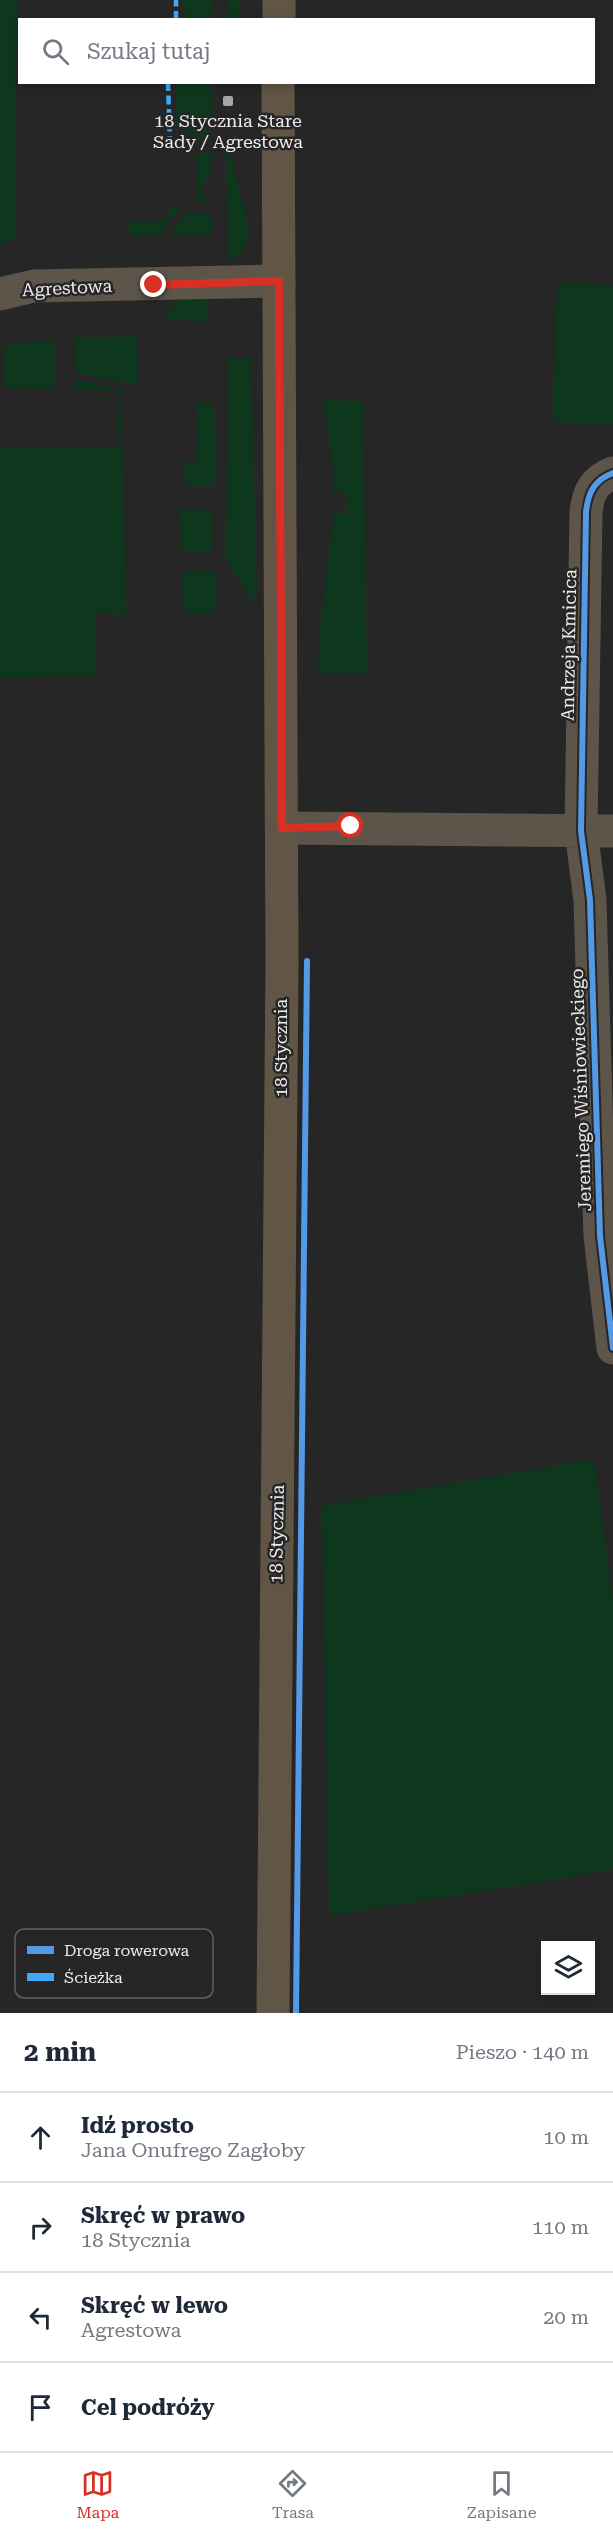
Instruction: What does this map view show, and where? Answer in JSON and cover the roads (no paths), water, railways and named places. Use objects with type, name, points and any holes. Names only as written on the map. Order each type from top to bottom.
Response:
[{"type":"main road","points":[[279,0],[279,18]]},
{"type":"main road","name":"18 Stycznia","points":[[273,2013],[282,828],[278,84]]},
{"type":"street","name":"Agrestowa","points":[[0,294],[34,286],[279,281]]},
{"type":"street","name":"Andrzeja Kmicica","points":[[581,831],[586,513],[593,486],[613,473]]},
{"type":"street","points":[[282,828],[613,831]]},
{"type":"street","name":"Jeremiego Wiśniowieckiego","points":[[581,831],[590,900],[600,1236],[613,1348]]},
{"type":"place","name":"18 Stycznia Stare Sady / Agrestowa","points":[[228,101]]}]
